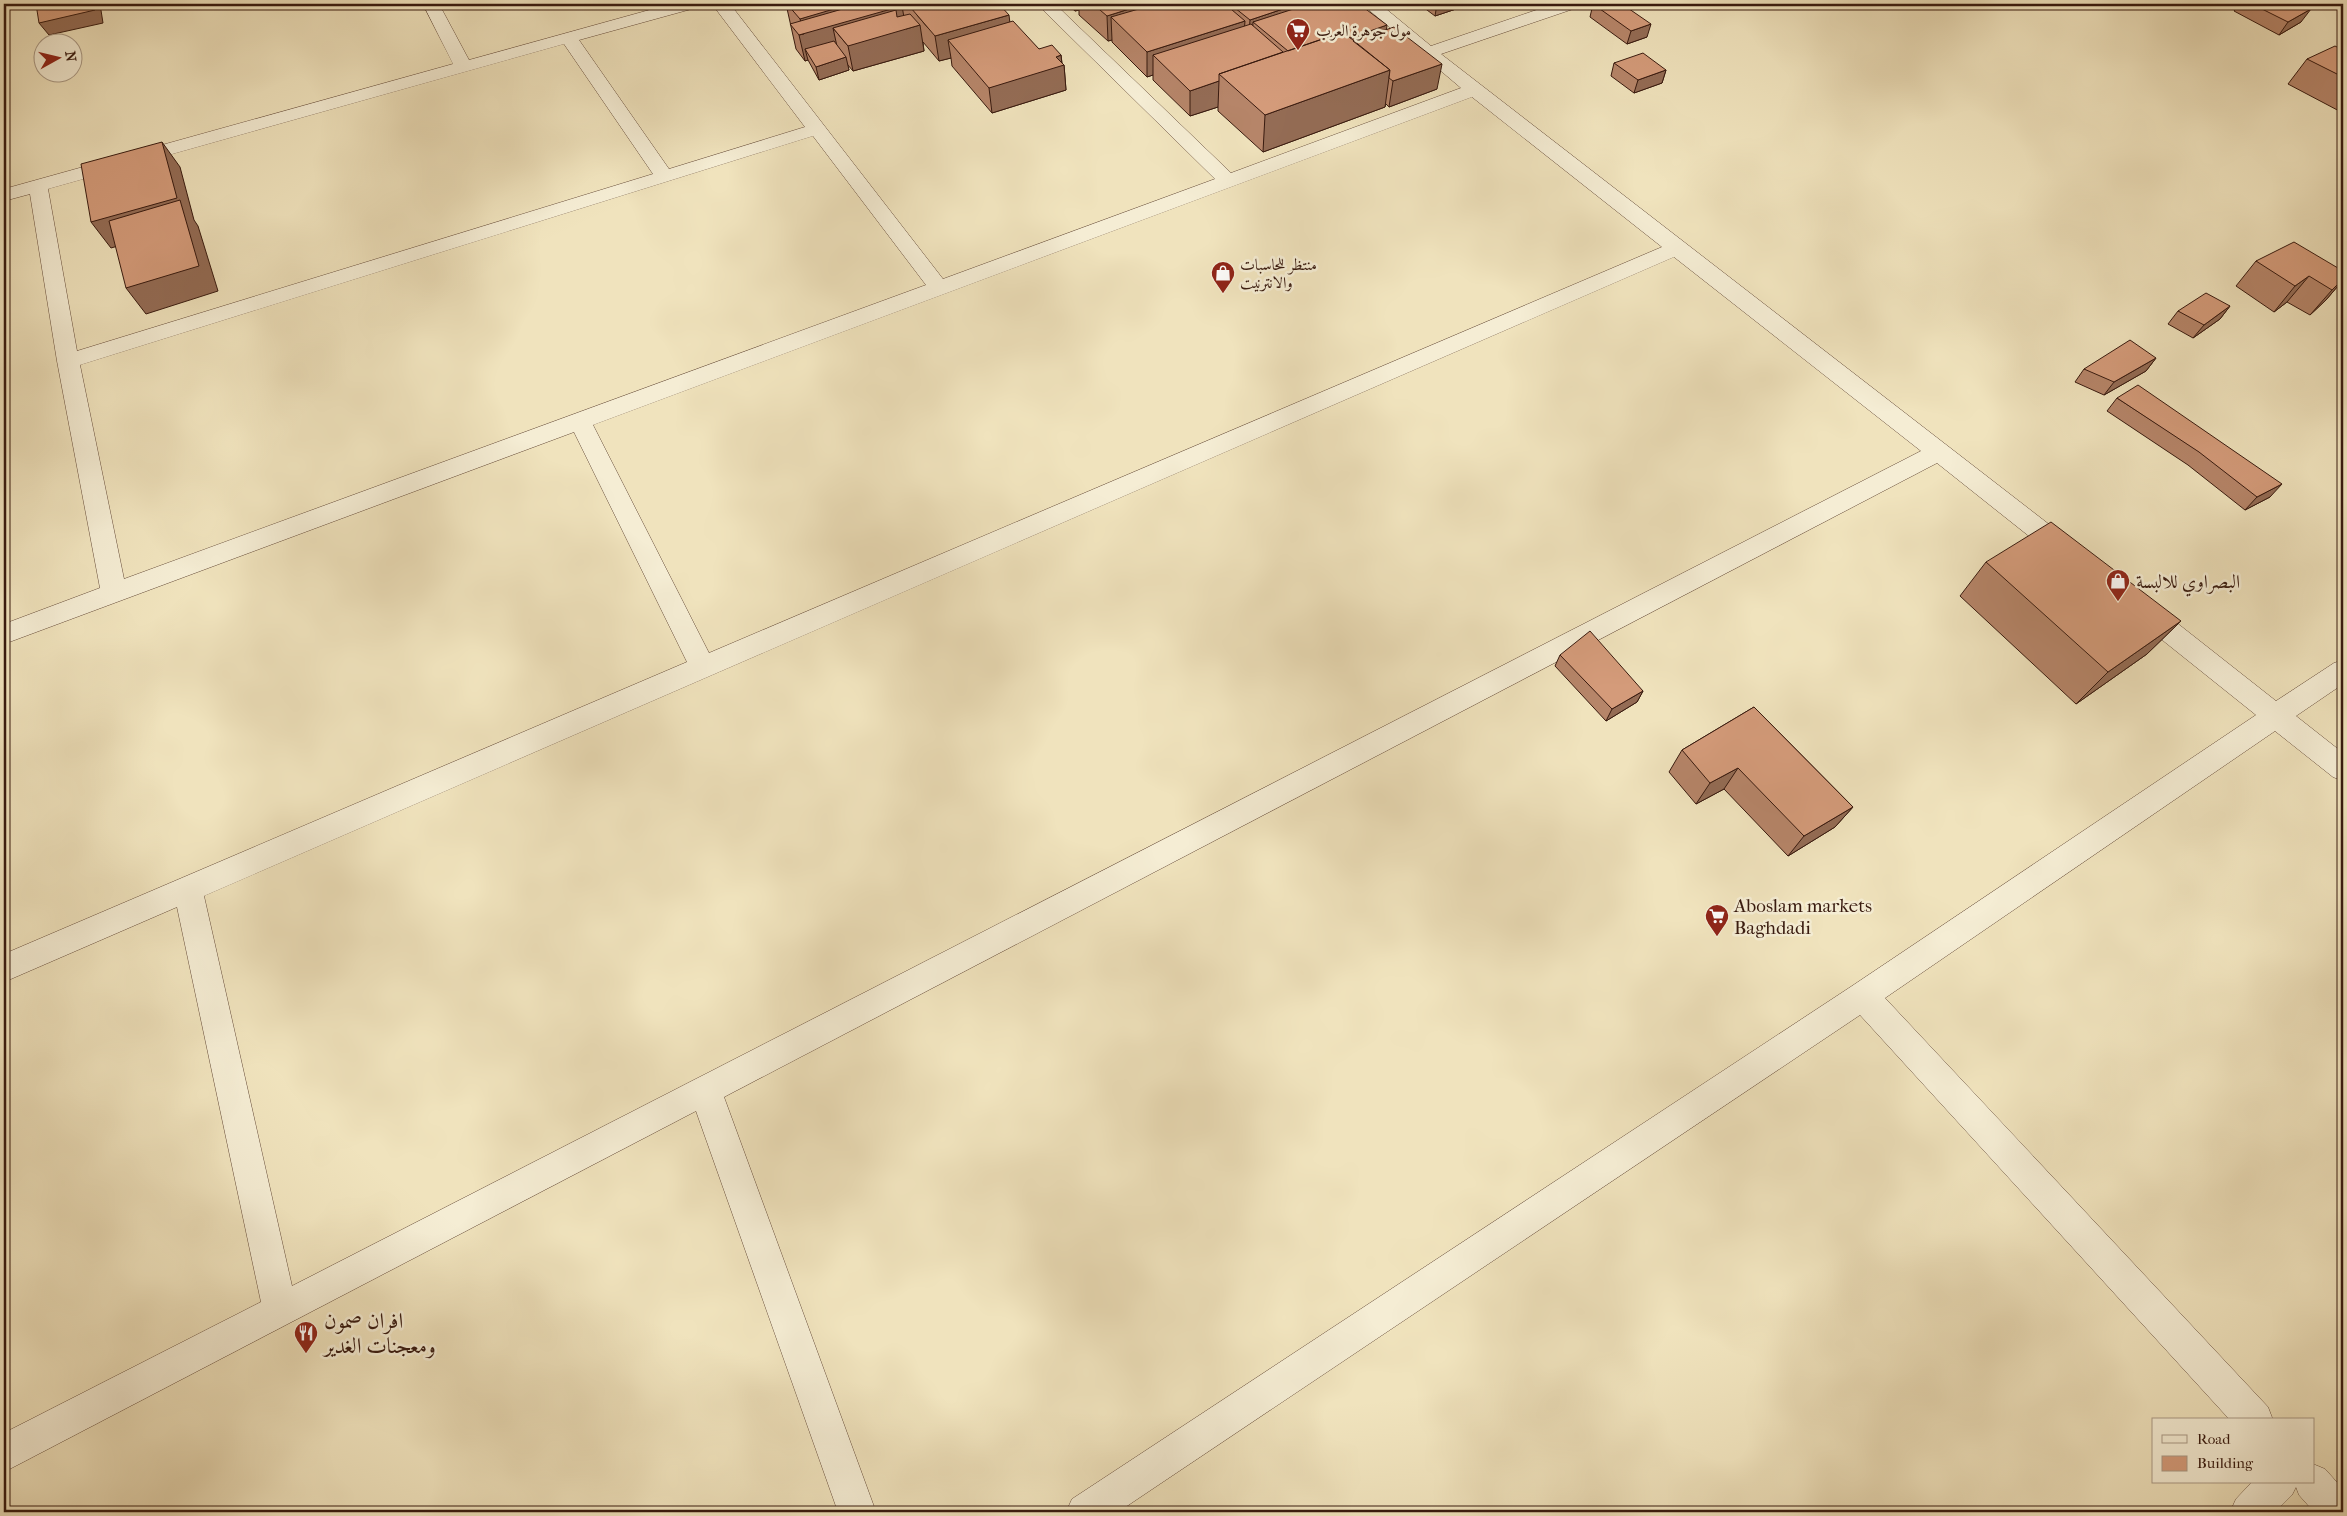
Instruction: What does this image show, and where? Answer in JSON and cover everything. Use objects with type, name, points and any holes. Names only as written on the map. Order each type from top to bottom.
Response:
[{"type":"street","points":[[431,4],[463,66]]},
{"type":"street","points":[[4,195],[689,4]]},
{"type":"street","points":[[721,4],[938,288]]},
{"type":"street","points":[[1045,4],[1228,181]]},
{"type":"street","points":[[1370,4],[1474,90],[2087,568]]},
{"type":"street","points":[[1430,52],[1570,4]]},
{"type":"street","points":[[569,38],[664,176]]},
{"type":"street","points":[[4,634],[1474,90]]},
{"type":"street","points":[[68,361],[817,129]]},
{"type":"street","points":[[38,185],[68,361],[114,593]]},
{"type":"street","points":[[4,968],[1677,248]]},
{"type":"street","points":[[580,421],[703,667]]},
{"type":"street","points":[[4,1453],[1939,452]]},
{"type":"street","points":[[2126,598],[2343,769]]},
{"type":"street","points":[[1085,1512],[1863,996],[2275,714],[2343,670]]},
{"type":"street","points":[[188,889],[280,1310]]},
{"type":"street","points":[[1863,996],[2253,1418]]},
{"type":"street","points":[[705,1090],[857,1512]]},
{"type":"street","points":[[2249,1512],[2277,1484]]},
{"type":"street","points":[[2314,1484],[2339,1512]]},
{"type":"building","points":[[36,4],[93,4],[95,10],[39,23]]},
{"type":"building","points":[[787,4],[851,4],[800,19]]},
{"type":"building","points":[[860,4],[900,4],[902,6],[799,35],[790,24]]},
{"type":"building","points":[[927,4],[999,4],[1009,15],[935,36],[911,8]]},
{"type":"building","points":[[1093,4],[1145,4],[1107,16]]},
{"type":"building","points":[[1156,4],[1225,4],[1245,21],[1147,52],[1111,17]]},
{"type":"building","points":[[1230,4],[1298,4],[1250,20]]},
{"type":"building","points":[[1309,4],[1359,4],[1387,25],[1350,38],[1343,32],[1288,51],[1253,22]]},
{"type":"building","points":[[1593,4],[1622,4],[1651,24],[1631,31]]},
{"type":"building","points":[[2252,4],[2300,4],[2311,9],[2288,22]]},
{"type":"building","points":[[896,10],[897,17],[910,14],[920,25],[848,46],[833,28]]},
{"type":"building","points":[[1013,21],[1039,49],[1052,45],[1061,55],[1056,57],[1064,65],[989,88],[948,40]]},
{"type":"building","points":[[1251,24],[1283,52],[1219,74],[1219,81],[1190,91],[1153,55]]},
{"type":"building","points":[[1394,27],[1442,64],[1393,81],[1389,78],[1390,70],[1353,41]]},
{"type":"building","points":[[1343,32],[1390,70],[1265,115],[1219,74]]},
{"type":"building","points":[[834,41],[846,57],[816,67],[805,49]]},
{"type":"building","points":[[2335,46],[2343,50],[2343,77],[2307,59]]},
{"type":"building","points":[[1643,53],[1666,70],[1638,80],[1614,63]]},
{"type":"building","points":[[162,142],[177,198],[91,222],[81,164]]},
{"type":"building","points":[[180,200],[199,266],[126,288],[109,221]]},
{"type":"building","points":[[2294,242],[2343,271],[2343,279],[2332,290],[2309,276],[2295,286],[2256,261]]},
{"type":"building","points":[[2206,293],[2230,306],[2204,325],[2178,311]]},
{"type":"building","points":[[2130,340],[2156,358],[2114,382],[2084,369]]},
{"type":"building","points":[[2138,385],[2282,484],[2257,497],[2199,452],[2117,398]]},
{"type":"building","points":[[2051,522],[2181,621],[2108,672],[1986,562]]},
{"type":"building","points":[[1590,631],[1643,691],[1612,709],[1560,655]]},
{"type":"building","points":[[1754,707],[1853,807],[1804,836],[1738,768],[1710,783],[1682,750]]},
{"type":"place","name":"مول جوهرة العرب","points":[[1298,51]]},
{"type":"place","name":"منتظر للحاسبات والانترنيت","points":[[1223,294]]},
{"type":"place","name":"البصراوي للالبسة","points":[[2118,602]]},
{"type":"place","name":"Aboslam markets Baghdadi","points":[[1717,937]]},
{"type":"place","name":"افران صمون ومعجنات الغدير","points":[[306,1354]]}]
